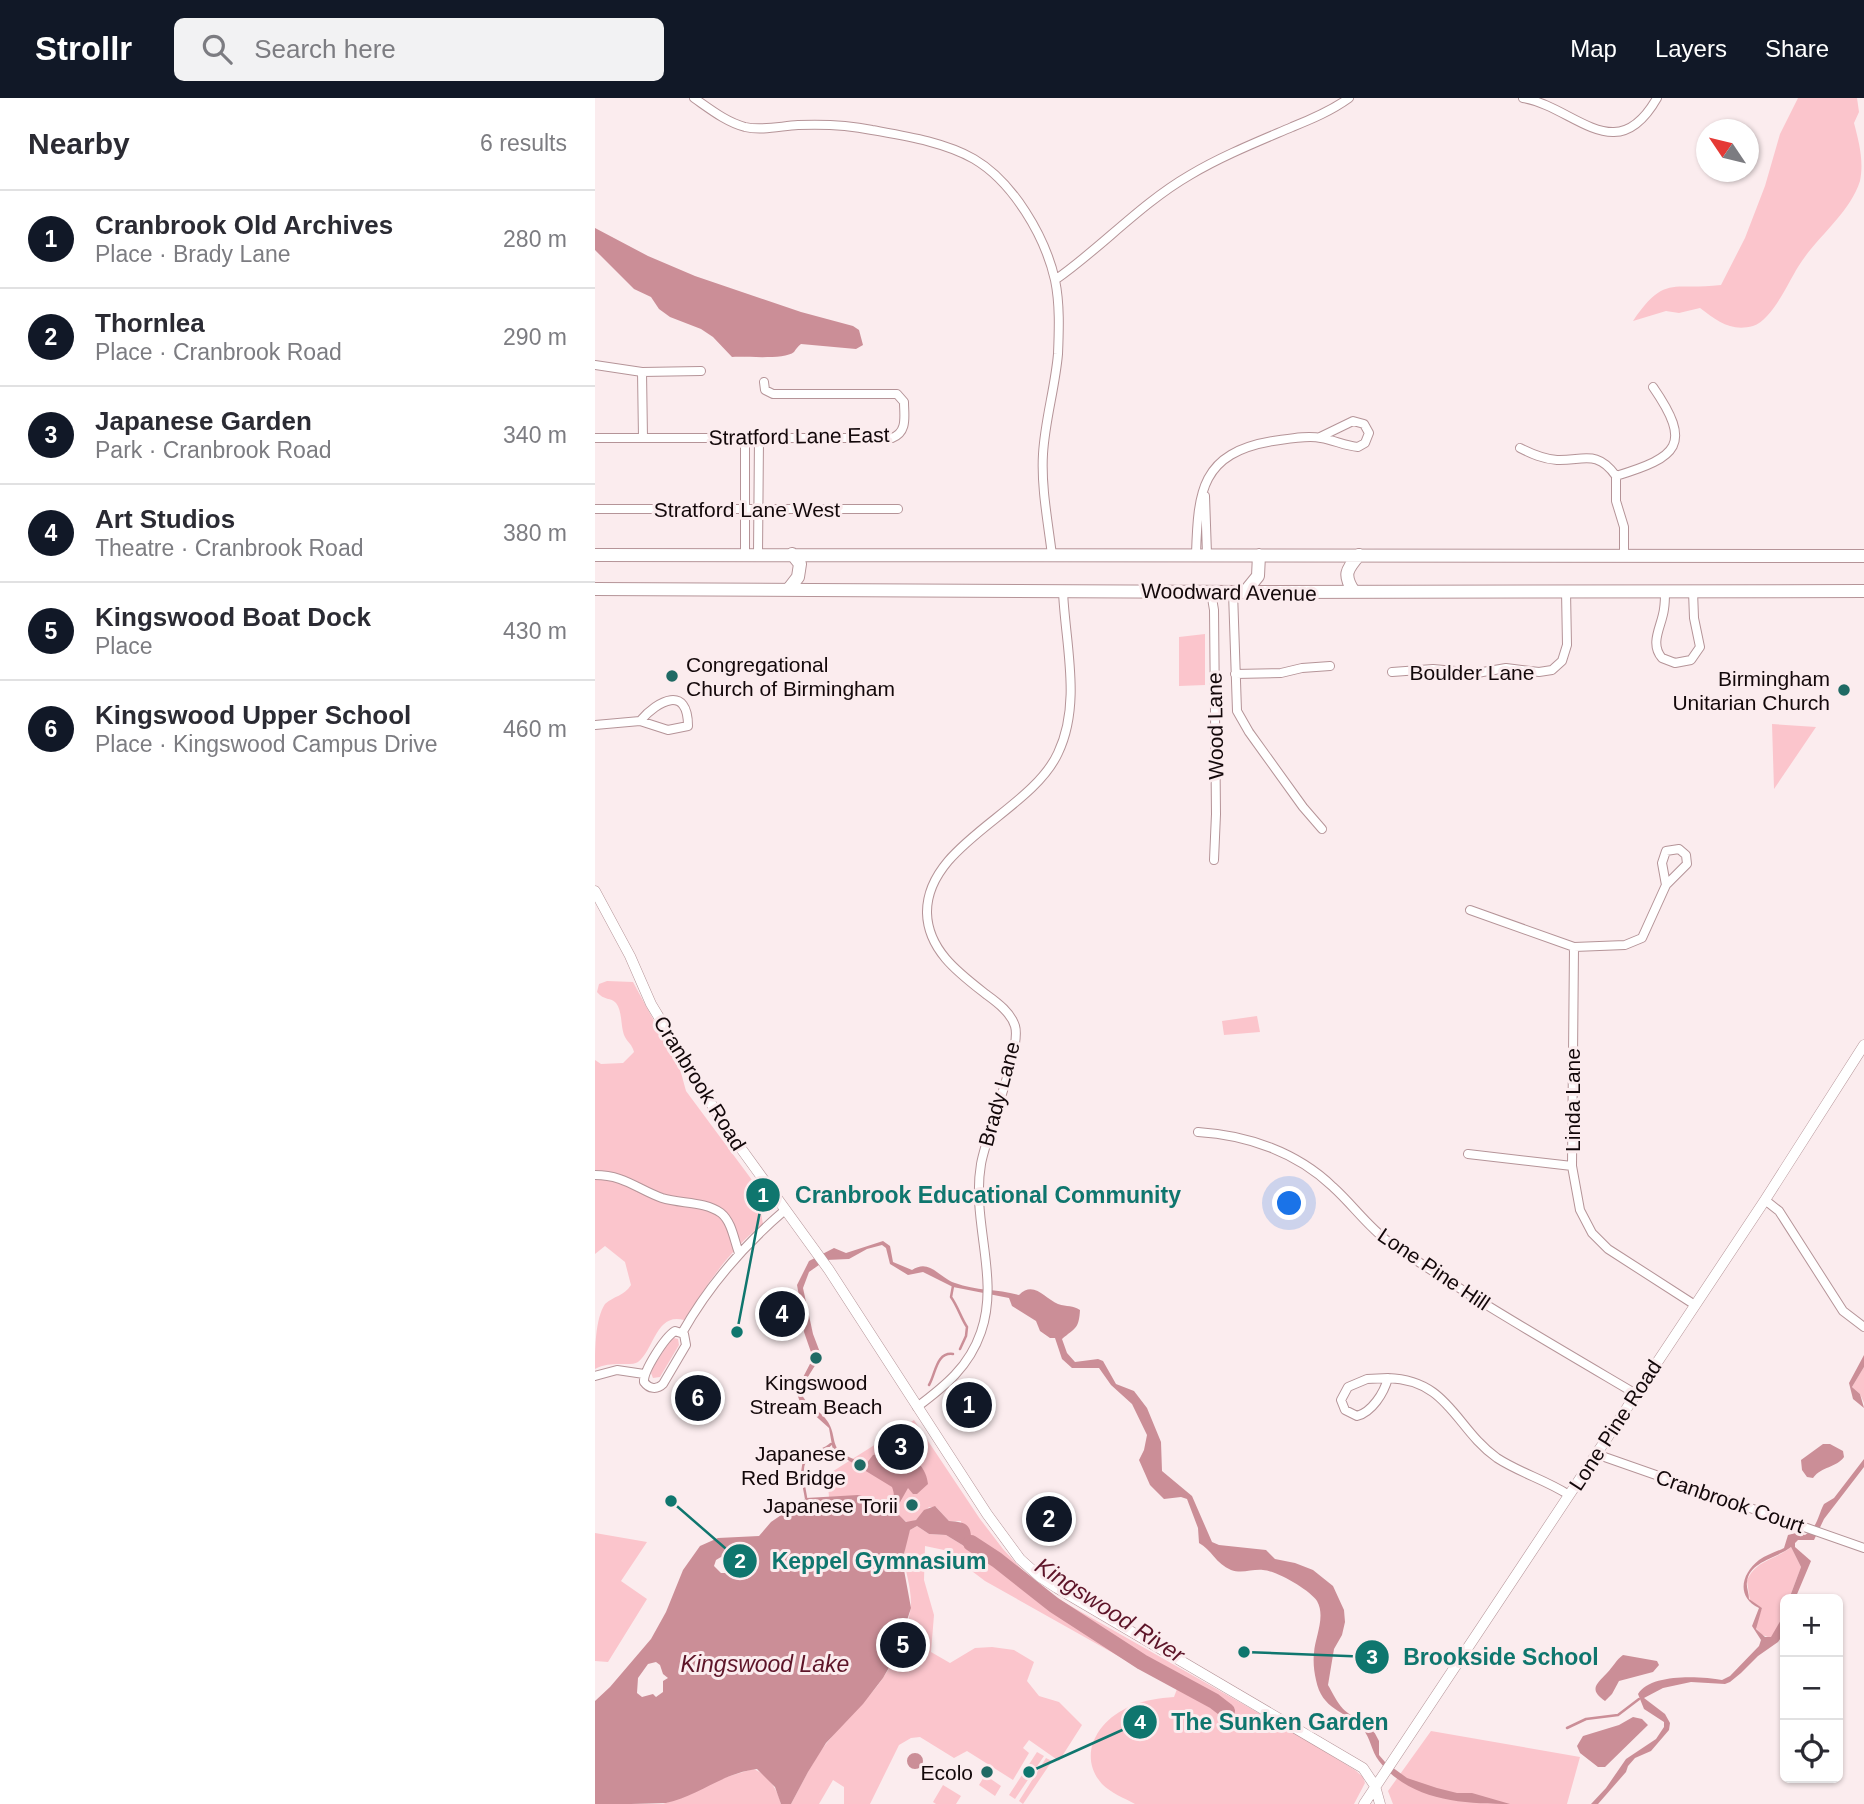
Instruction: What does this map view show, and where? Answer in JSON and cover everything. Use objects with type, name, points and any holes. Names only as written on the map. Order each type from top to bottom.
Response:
[{"type":"main road","points":[[788,590],[798,577],[800,564],[792,554]]},
{"type":"main road","name":"Woodward Avenue","points":[[595,555],[1864,556]]},
{"type":"main road","points":[[1239,592],[1258,576],[1259,555]]},
{"type":"main road","points":[[1354,592],[1347,581],[1347,568],[1359,555]]},
{"type":"main road","name":"Woodward Avenue","points":[[595,589],[1864,591]]},
{"type":"street","points":[[694,98],[731,122],[745,127],[758,129],[813,125],[870,129],[926,142],[968,156],[991,171],[1013,195],[1038,238],[1055,280],[1058,354],[1043,460],[1052,555]]},
{"type":"street","points":[[1055,280],[1182,179],[1231,154],[1325,113],[1349,98]]},
{"type":"street","points":[[1523,98],[1547,104],[1596,131],[1611,133],[1639,121],[1657,98]]},
{"type":"street","points":[[595,365],[642,372],[701,371]]},
{"type":"street","points":[[642,372],[643,438]]},
{"type":"street","name":"Stratford Lane East","points":[[595,438],[892,438],[900,434],[904,426],[904,402],[897,394],[773,394],[765,390],[764,382]]},
{"type":"street","points":[[1616,476],[1662,459],[1672,449],[1676,439],[1675,423],[1653,387]]},
{"type":"street","points":[[1201,554],[1204,490],[1213,468],[1238,451],[1271,442],[1320,437],[1353,421],[1364,424],[1369,433],[1367,441],[1358,447],[1320,437]]},
{"type":"street","points":[[745,438],[745,509],[751,554]]},
{"type":"street","points":[[751,554],[758,509],[759,438]]},
{"type":"street","points":[[1520,449],[1548,459],[1592,457],[1604,462],[1616,476],[1616,501],[1624,527],[1624,555]]},
{"type":"street","name":"Stratford Lane West","points":[[595,509],[898,509]]},
{"type":"street","name":"Brady Lane","points":[[917,1407],[951,1381],[971,1355],[986,1315],[989,1291],[979,1217],[979,1176],[986,1140],[1014,1052],[1016,1034],[1012,1020],[1006,1012],[960,973],[942,954],[932,937],[927,911],[931,886],[947,862],[1030,790],[1049,768],[1059,751],[1066,729],[1070,690],[1069,643],[1063,591]]},
{"type":"street","name":"Boulder Lane","points":[[1392,672],[1433,669],[1477,673],[1507,668],[1539,672],[1552,670],[1562,661],[1567,645],[1566,591]]},
{"type":"street","points":[[1665,592],[1656,646],[1662,658],[1675,663],[1691,660],[1700,646],[1694,618],[1693,591]]},
{"type":"street","name":"Wood Lane","points":[[1212,592],[1216,814],[1214,860]]},
{"type":"street","points":[[1239,592],[1235,674],[1237,711],[1242,722],[1303,807],[1322,829]]},
{"type":"street","points":[[1235,674],[1282,673],[1330,666]]},
{"type":"street","points":[[595,725],[640,721],[668,730],[688,726],[687,710],[680,703],[672,701],[659,703],[640,721]]},
{"type":"street","points":[[1470,910],[1574,947],[1625,945],[1638,941],[1651,922],[1666,885]]},
{"type":"street","name":"Cranbrook Road","points":[[595,891],[630,956],[657,1015],[724,1125],[829,1270],[965,1483],[1010,1546],[1040,1577],[1363,1768],[1375,1786],[1380,1804]]},
{"type":"street","name":"Linda Lane","points":[[1574,947],[1572,1166],[1580,1210],[1585,1223],[1600,1241],[1695,1305]]},
{"type":"street","name":"Lone Pine Road","points":[[1364,1804],[1765,1200],[1864,1045]]},
{"type":"street","name":"Lone Pine Hill","points":[[1198,1132],[1232,1135],[1251,1140],[1307,1166],[1331,1184],[1374,1230],[1391,1243],[1636,1394]]},
{"type":"street","points":[[1468,1154],[1572,1166]]},
{"type":"street","points":[[595,1175],[621,1178],[661,1197],[712,1209],[722,1214],[728,1222],[739,1253]]},
{"type":"street","points":[[1765,1200],[1779,1211],[1843,1311],[1864,1327]]},
{"type":"street","points":[[682,1333],[711,1288],[739,1253],[785,1210]]},
{"type":"street","points":[[675,1331],[682,1333],[687,1339],[686,1345],[661,1385],[657,1388],[649,1387],[644,1380],[644,1374],[670,1334],[675,1331]]},
{"type":"street","points":[[595,1376],[617,1370],[644,1374]]},
{"type":"street","points":[[1388,1378],[1385,1388],[1366,1413],[1353,1415],[1343,1407],[1342,1396],[1348,1387],[1367,1379],[1388,1378],[1405,1379],[1423,1384],[1445,1402],[1494,1455],[1569,1495]]},
{"type":"street","name":"Cranbrook Court","points":[[1596,1454],[1864,1548]]},
{"type":"shaded area","points":[[1798,98],[1857,98],[1859,112],[1854,123],[1861,174],[1848,205],[1805,256],[1773,309],[1753,326],[1738,328],[1725,324],[1700,308],[1679,313],[1666,311],[1633,321],[1653,296],[1662,291],[1680,287],[1721,285],[1745,238],[1765,186],[1780,134]]},
{"type":"shaded area","points":[[1205,634],[1205,685],[1179,686],[1179,637]]},
{"type":"shaded area","points":[[1772,724],[1816,727],[1774,789]]},
{"type":"shaded area","points":[[607,981],[633,982],[680,1069],[686,1091],[766,1199],[761,1213],[763,1224],[729,1256],[684,1320],[675,1319],[661,1327],[638,1362],[595,1369],[596,1335],[602,1310],[605,1304],[631,1285],[625,1262],[605,1246],[595,1254],[595,1060],[601,1064],[623,1063],[634,1052],[623,1033],[616,1003],[597,992],[599,984]]},
{"type":"shaded area","points":[[1257,1016],[1260,1032],[1224,1035],[1222,1021]]},
{"type":"shaded area","points":[[674,1338],[678,1339],[679,1345],[660,1377],[653,1378],[652,1369]]},
{"type":"shaded area","points":[[1864,1367],[1864,1403],[1860,1394],[1852,1387]]},
{"type":"shaded area","points":[[914,1420],[980,1519],[1039,1588],[1355,1770],[1365,1783],[1354,1804],[1135,1804],[1113,1793],[1094,1773],[1091,1761],[1091,1750],[1101,1728],[1119,1712],[1142,1702],[1174,1697],[1177,1689],[985,1581],[944,1550],[925,1546],[924,1580],[934,1615],[931,1652],[950,1663],[975,1648],[1014,1650],[1034,1662],[1027,1681],[1039,1696],[1059,1702],[1082,1725],[1059,1761],[1029,1740],[1023,1748],[1029,1753],[1013,1780],[967,1751],[954,1758],[920,1737],[911,1738],[899,1745],[870,1804],[844,1804],[844,1787],[833,1780],[819,1804],[791,1804],[824,1747],[878,1685],[894,1660],[911,1608],[905,1560],[906,1541],[910,1530],[917,1526],[929,1534],[946,1535],[964,1546],[961,1521],[949,1521],[936,1507],[929,1507],[916,1520],[908,1523],[872,1500],[829,1497],[827,1475]]},
{"type":"shaded area","points":[[595,1533],[647,1542],[621,1581],[647,1599],[608,1662],[595,1661]]},
{"type":"shaded area","points":[[1791,1547],[1801,1567],[1791,1594],[1780,1594],[1780,1622],[1771,1638],[1762,1635],[1755,1627],[1762,1608],[1750,1601],[1747,1581],[1760,1564]]},
{"type":"shaded area","points":[[1431,1731],[1580,1757],[1567,1804],[1393,1804],[1388,1791]]},
{"type":"shaded area","points":[[1037,1752],[1044,1756],[1015,1799],[1009,1795]]},
{"type":"shaded area","points":[[1046,1758],[1052,1761],[1023,1804],[1019,1801]]},
{"type":"shaded area","points":[[753,1769],[763,1774],[771,1783],[781,1804],[663,1804],[720,1779]]},
{"type":"shaded area","points":[[985,1775],[1001,1786],[995,1796],[979,1785]]},
{"type":"shaded area","points":[[943,1785],[961,1796],[956,1804],[933,1802]]},
{"type":"water","points":[[595,228],[648,256],[695,276],[801,312],[853,326],[859,330],[863,345],[856,349],[801,344],[794,352],[783,356],[732,357],[713,337],[701,329],[670,317],[659,309],[651,297],[634,289],[595,250]]},
{"type":"water","name":"Kingswood Lake","points":[[883,1241],[890,1246],[893,1262],[912,1270],[924,1266],[949,1281],[979,1289],[1019,1295],[1030,1289],[1035,1290],[1053,1302],[1080,1310],[1077,1325],[1062,1339],[1067,1353],[1075,1362],[1098,1359],[1103,1361],[1116,1384],[1134,1391],[1147,1408],[1161,1442],[1162,1471],[1192,1496],[1212,1542],[1266,1550],[1275,1559],[1313,1570],[1333,1586],[1344,1610],[1345,1622],[1342,1635],[1334,1649],[1328,1685],[1345,1711],[1362,1717],[1370,1724],[1379,1741],[1379,1755],[1385,1762],[1407,1778],[1437,1788],[1457,1793],[1472,1793],[1510,1804],[1439,1798],[1406,1785],[1392,1774],[1376,1757],[1362,1728],[1328,1704],[1319,1690],[1314,1663],[1320,1620],[1317,1601],[1300,1586],[1276,1573],[1263,1570],[1231,1570],[1199,1543],[1198,1528],[1187,1499],[1164,1499],[1150,1485],[1139,1460],[1147,1435],[1132,1404],[1111,1385],[1099,1368],[1072,1368],[1062,1359],[1055,1338],[1050,1338],[1040,1331],[1036,1321],[1012,1306],[1009,1298],[953,1287],[923,1272],[908,1275],[890,1264],[886,1248],[882,1245],[867,1249],[849,1259],[826,1260],[809,1272],[803,1288],[813,1334],[821,1355],[802,1394],[828,1422],[837,1448],[846,1456],[866,1464],[873,1455],[900,1454],[916,1461],[922,1467],[928,1484],[917,1494],[913,1494],[908,1488],[895,1511],[906,1522],[916,1520],[924,1510],[935,1506],[949,1521],[960,1522],[969,1528],[971,1543],[964,1546],[946,1535],[929,1534],[917,1526],[910,1530],[904,1554],[904,1570],[911,1608],[895,1657],[863,1704],[826,1743],[791,1804],[781,1804],[775,1787],[757,1769],[732,1775],[688,1796],[666,1803],[595,1804],[595,1701],[651,1639],[666,1612],[683,1570],[700,1546],[718,1538],[759,1536],[771,1522],[806,1498],[858,1495],[887,1507],[893,1501],[892,1487],[833,1451],[829,1428],[800,1402],[796,1391],[813,1358],[804,1332],[805,1314],[797,1285],[809,1261],[834,1248],[846,1253]],"holes":[[[721,1557],[730,1561],[733,1566],[726,1573],[721,1573],[714,1566],[716,1560]],[[656,1662],[668,1678],[663,1681],[663,1692],[656,1697],[653,1694],[642,1697],[637,1693],[638,1678],[648,1664]]]},
{"type":"water","points":[[1864,1355],[1864,1367],[1852,1387],[1860,1394],[1864,1408],[1853,1399],[1849,1383]]},
{"type":"water","points":[[1823,1444],[1830,1444],[1843,1451],[1844,1457],[1813,1478],[1807,1477],[1802,1470],[1801,1460]]},
{"type":"water","points":[[1864,1459],[1864,1467],[1824,1519],[1814,1540],[1798,1540],[1795,1543],[1795,1547],[1811,1561],[1797,1594],[1791,1594],[1801,1567],[1791,1547],[1758,1565],[1749,1575],[1749,1599],[1762,1608],[1756,1629],[1765,1637],[1771,1637],[1780,1622],[1778,1642],[1730,1682],[1691,1682],[1663,1688],[1644,1698],[1665,1714],[1670,1723],[1669,1730],[1651,1751],[1635,1758],[1598,1804],[1591,1804],[1626,1759],[1656,1739],[1664,1727],[1664,1722],[1644,1709],[1638,1694],[1644,1687],[1664,1679],[1722,1680],[1730,1676],[1759,1646],[1761,1640],[1752,1626],[1759,1608],[1747,1598],[1744,1592],[1748,1572],[1759,1560],[1784,1548],[1788,1535],[1805,1535],[1809,1532],[1824,1504],[1834,1498]]},
{"type":"water","points":[[1623,1655],[1657,1661],[1659,1665],[1653,1672],[1619,1681],[1605,1701],[1597,1693],[1596,1687]]},
{"type":"water","points":[[1633,1717],[1642,1719],[1648,1725],[1605,1767],[1598,1767],[1580,1753],[1577,1746],[1583,1736],[1619,1725]]},
{"type":"water","points":[[915,1753],[923,1761],[915,1769],[907,1761]]},
{"type":"waterway","points":[[953,1286],[951,1297],[967,1327],[960,1349]]},
{"type":"waterway","points":[[929,1385],[943,1356],[953,1354]]},
{"type":"waterway","points":[[806,1498],[804,1463],[811,1454],[831,1444]]},
{"type":"waterway","name":"Kingswood River","points":[[971,1543],[1054,1605],[1142,1662],[1214,1701],[1227,1711]]},
{"type":"waterway","points":[[1567,1728],[1586,1719],[1618,1715],[1639,1699]]},
{"type":"place","name":"Congregational Church of Birmingham","points":[[672,676]]},
{"type":"place","name":"Birmingham Unitarian Church","points":[[1844,690]]},
{"type":"place","name":"Art Studios","points":[[782,1314]]},
{"type":"place","name":"Cranbrook Educational Community","points":[[737,1332]]},
{"type":"place","name":"Kingswood Stream Beach","points":[[816,1358]]},
{"type":"place","name":"Kingswood Upper School","points":[[698,1398]]},
{"type":"place","name":"Cranbrook Old Archives","points":[[969,1405]]},
{"type":"place","name":"Japanese Garden","points":[[901,1447]]},
{"type":"place","name":"Japanese Red Bridge","points":[[860,1465]]},
{"type":"place","name":"Keppel Gymnasium","points":[[671,1501]]},
{"type":"place","name":"Japanese Torii","points":[[912,1505]]},
{"type":"place","name":"Thornlea","points":[[1049,1519]]},
{"type":"place","name":"Kingswood Boat Dock","points":[[903,1645]]},
{"type":"place","name":"Brookside School","points":[[1244,1652]]},
{"type":"place","name":"Ecolo","points":[[987,1772]]},
{"type":"place","name":"The Sunken Garden","points":[[1029,1772]]}]
